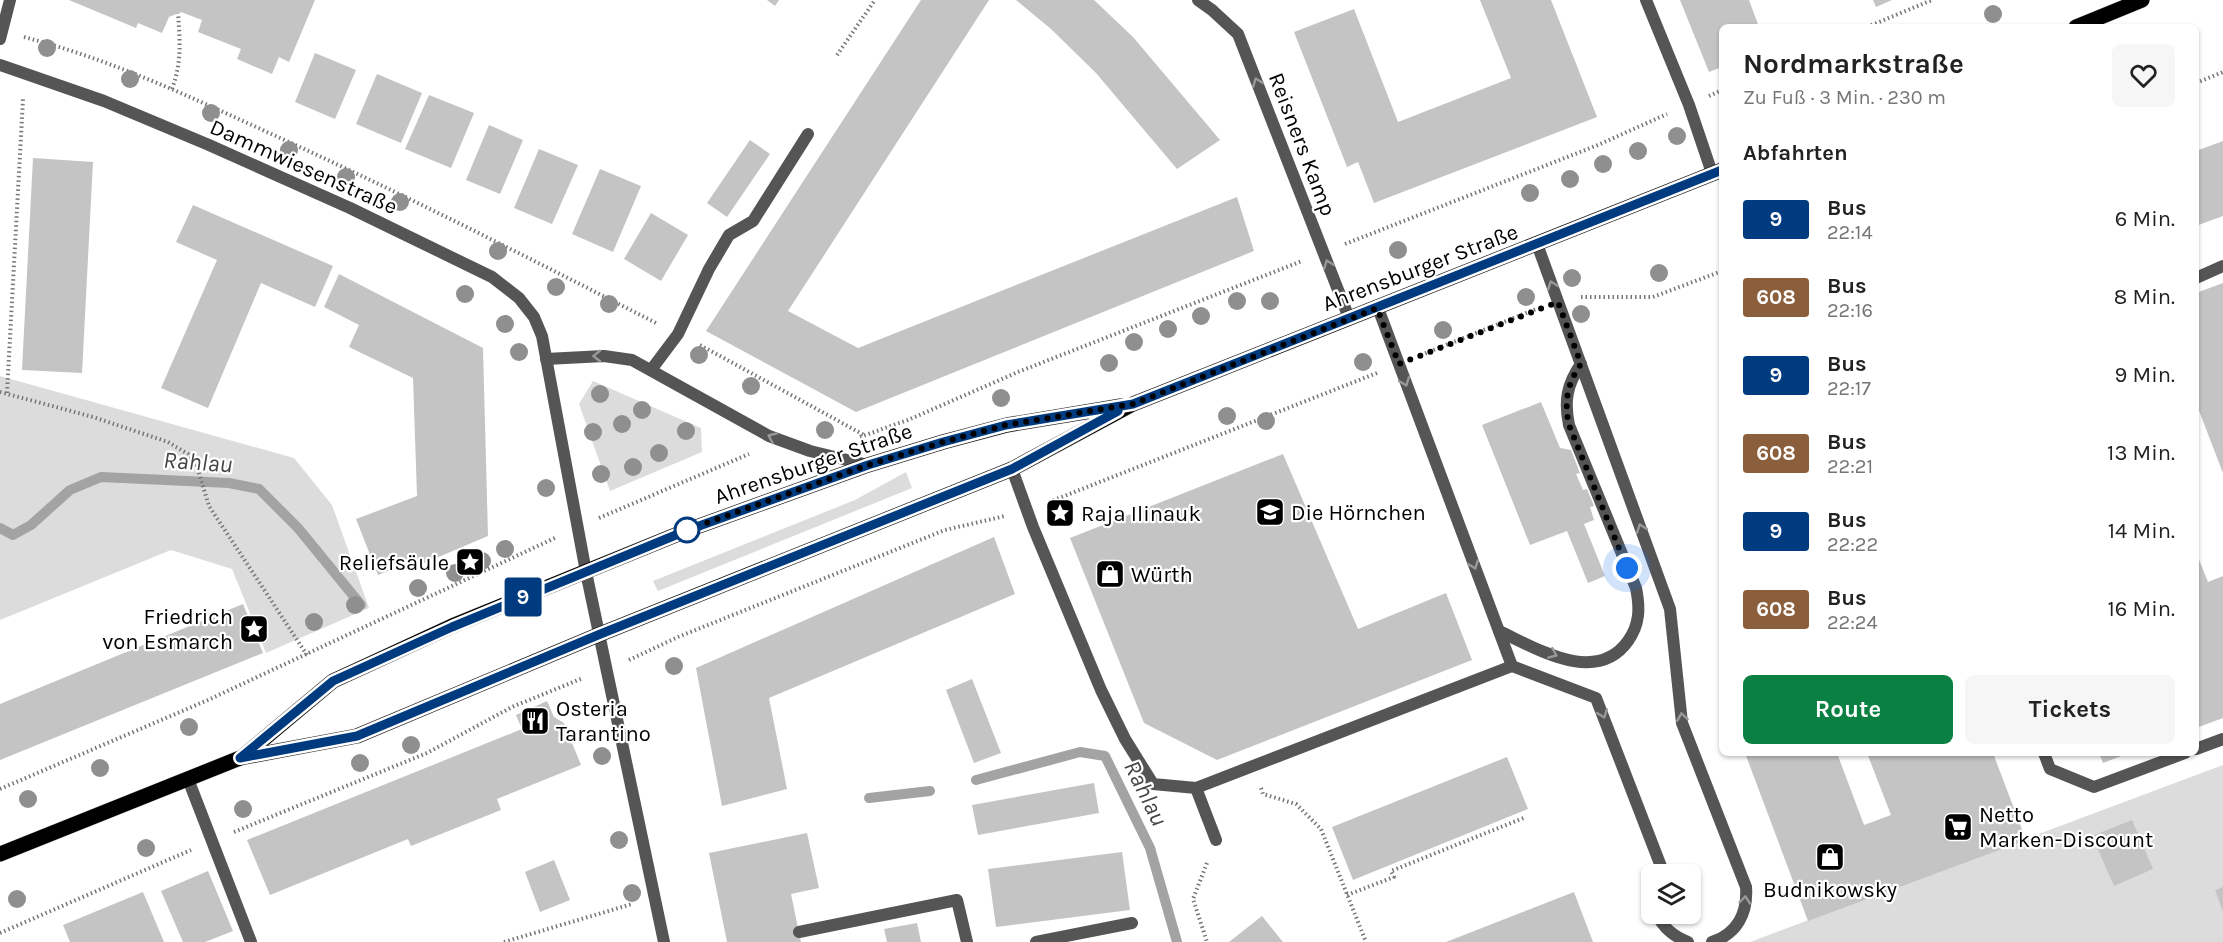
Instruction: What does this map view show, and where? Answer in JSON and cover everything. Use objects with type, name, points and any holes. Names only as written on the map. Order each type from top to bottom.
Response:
[{"type":"main road","points":[[2083,24],[2142,0]]},
{"type":"main road","name":"Ahrensburger Straße","points":[[0,854],[240,758],[357,736],[598,635],[1012,469],[1133,404],[1717,172]]},
{"type":"main road","name":"Ahrensburger Straße","points":[[240,758],[333,681],[452,627],[688,530],[868,465],[1006,425],[1133,404]]},
{"type":"street","points":[[1,35],[10,0]]},
{"type":"street","name":"Reisners Kamp","points":[[1198,0],[1238,34],[1349,318]]},
{"type":"street","points":[[1646,0],[1717,172]]},
{"type":"street","name":"Dammwiesenstraße","points":[[0,65],[104,100],[350,208],[492,277],[519,298],[534,318],[542,336],[585,572],[664,942]]},
{"type":"street","points":[[651,370],[678,334],[709,269],[729,235],[753,221],[808,134]]},
{"type":"street","points":[[1537,244],[1670,609],[1682,723],[1746,887],[1746,906],[1742,919],[1727,935],[1712,942]]},
{"type":"street","points":[[2199,277],[2223,266]]},
{"type":"street","points":[[1377,308],[1512,666]]},
{"type":"street","points":[[546,359],[617,356],[632,360],[769,436],[810,451],[868,465]]},
{"type":"street","points":[[1499,631],[1566,660],[1585,663],[1603,660],[1624,646],[1634,633],[1640,604],[1636,588],[1569,425],[1565,408],[1567,390],[1581,364]]},
{"type":"street","points":[[1012,469],[1101,690],[1125,739],[1153,784],[1196,788],[1512,666],[1596,698],[1660,864]]},
{"type":"street","points":[[2199,748],[2223,739]]},
{"type":"street","points":[[2045,756],[2050,769],[2094,787],[2177,756]]},
{"type":"street","points":[[188,779],[251,942]]},
{"type":"street","points":[[1196,788],[1216,840]]},
{"type":"street","points":[[799,932],[957,900],[967,942]]},
{"type":"street","points":[[1036,942],[1132,923]]},
{"type":"street","points":[[1661,924],[1669,932],[1688,942]]},
{"type":"path","points":[[837,55],[875,0]]},
{"type":"path","points":[[1875,24],[1932,0]]},
{"type":"path","points":[[172,89],[179,70],[181,54],[178,13]]},
{"type":"path","points":[[1,35],[68,49],[172,89],[434,209],[678,334],[865,435]]},
{"type":"path","points":[[2199,82],[2223,72]]},
{"type":"path","points":[[7,393],[24,74]]},
{"type":"path","points":[[0,933],[212,841],[427,753],[512,707],[653,650],[678,637],[945,530],[1027,511],[1558,302],[1575,297],[1653,297],[1719,272]]},
{"type":"path","points":[[0,392],[93,417],[168,442],[188,454],[197,467],[209,506],[216,518],[307,655]]},
{"type":"path","points":[[855,438],[908,420]]},
{"type":"path","points":[[0,789],[208,700],[578,527],[750,453]]},
{"type":"path","points":[[1252,767],[1263,794],[1296,804],[1321,830],[1366,942]]},
{"type":"path","points":[[1347,895],[1394,877],[1390,871],[1526,818]]},
{"type":"path","points":[[1207,942],[1193,899],[1216,840]]},
{"type":"path","points":[[504,942],[656,896]]},
{"type":"shaded area","points":[[0,376],[294,458],[332,505],[369,608],[266,653],[232,569],[171,550],[0,620]]},
{"type":"shaded area","points":[[593,381],[701,428],[702,452],[610,491],[579,404]]},
{"type":"shaded area","points":[[906,472],[912,488],[658,591],[653,581],[855,500]]},
{"type":"shaded area","points":[[2223,765],[2223,942],[1750,942]]},
{"type":"building","points":[[69,0],[315,0],[289,62],[279,57],[272,74],[237,59],[241,49],[198,32],[202,20],[181,12],[169,17],[162,33],[138,23],[136,28]]},
{"type":"building","points":[[767,0],[779,0],[775,6]]},
{"type":"building","points":[[921,0],[989,0],[788,311],[858,348],[1237,197],[1254,251],[856,412],[706,331]]},
{"type":"building","points":[[1016,0],[1094,0],[1133,37],[1220,140],[1177,169],[1096,73],[1051,29]]},
{"type":"building","points":[[1480,0],[1551,0],[1597,117],[1374,203],[1358,162],[1347,167],[1294,32],[1354,9],[1398,122],[1511,78]]},
{"type":"building","points":[[1680,0],[1749,0],[1758,24],[1719,24],[1719,68],[1709,72]]},
{"type":"building","points":[[1873,0],[1892,0],[1876,7]]},
{"type":"building","points":[[315,53],[356,70],[335,119],[295,102]]},
{"type":"building","points":[[377,74],[422,93],[401,143],[356,124]]},
{"type":"building","points":[[429,95],[474,113],[451,168],[405,149]]},
{"type":"building","points":[[489,125],[523,140],[500,194],[466,180]]},
{"type":"building","points":[[750,140],[770,154],[727,217],[707,203]]},
{"type":"building","points":[[2223,141],[2223,216],[2199,225],[2199,150]]},
{"type":"building","points":[[539,149],[578,165],[552,224],[514,208]]},
{"type":"building","points":[[33,158],[93,162],[82,373],[22,370]]},
{"type":"building","points":[[600,169],[641,186],[613,252],[572,234]]},
{"type":"building","points":[[193,205],[333,266],[315,307],[261,283],[208,408],[161,388],[217,260],[176,242]]},
{"type":"building","points":[[651,213],[688,235],[661,281],[624,259]]},
{"type":"building","points":[[339,274],[483,348],[488,536],[422,564],[419,558],[378,575],[356,519],[417,496],[413,378],[349,347],[359,325],[324,307]]},
{"type":"building","points":[[2223,283],[2223,473],[2199,411],[2199,292]]},
{"type":"building","points":[[1541,402],[1560,448],[1571,450],[1580,473],[1576,474],[1583,490],[1587,489],[1594,506],[1590,507],[1594,520],[1584,524],[1605,576],[1588,583],[1567,531],[1530,545],[1482,425]]},
{"type":"building","points":[[1283,454],[1358,629],[1446,593],[1472,660],[1217,760],[1144,723],[1070,538]]},
{"type":"building","points":[[994,537],[1015,594],[769,698],[787,789],[722,806],[696,668]]},
{"type":"building","points":[[2199,560],[2208,582],[2223,576],[2223,718],[2199,727]]},
{"type":"building","points":[[243,604],[263,653],[0,760],[0,704]]},
{"type":"building","points":[[972,679],[1001,753],[974,763],[946,690]]},
{"type":"building","points":[[547,701],[554,717],[564,723],[581,765],[497,799],[501,810],[411,846],[408,839],[270,895],[247,840],[522,729],[516,715]]},
{"type":"building","points":[[1746,756],[1838,756],[1864,825],[1891,815],[1868,756],[1994,756],[2026,840],[1808,921]]},
{"type":"building","points":[[2100,756],[2121,756],[2103,763]]},
{"type":"building","points":[[1507,757],[1528,809],[1353,880],[1332,827]]},
{"type":"building","points":[[1094,783],[1099,813],[978,835],[972,805]]},
{"type":"building","points":[[2132,820],[2153,869],[2114,886],[2092,836]]},
{"type":"building","points":[[807,833],[819,888],[791,894],[801,942],[727,942],[709,853]]},
{"type":"building","points":[[1122,852],[1130,910],[996,927],[988,869]]},
{"type":"building","points":[[554,860],[570,900],[540,912],[525,872]]},
{"type":"building","points":[[208,871],[233,931],[205,942],[183,942],[161,891]]},
{"type":"building","points":[[2223,887],[2223,912],[2215,890]]},
{"type":"building","points":[[143,892],[164,942],[70,942],[63,925]]},
{"type":"building","points":[[1574,892],[1593,942],[1446,942]]},
{"type":"building","points":[[1262,916],[1283,942],[1229,942]]},
{"type":"building","points":[[917,923],[921,942],[887,942],[884,929]]},
{"type":"waterway","name":"Rahlau","points":[[0,528],[13,535],[31,525],[70,490],[101,477],[229,483],[259,489],[298,528],[361,605]]},
{"type":"waterway","name":"Rahlau","points":[[976,780],[1080,752],[1105,756],[1150,848],[1177,942]]},
{"type":"waterway","name":"Rahlau","points":[[869,798],[930,791]]},
{"type":"bus line","name":"9","points":[[1118,411],[1012,469],[598,635],[357,736],[240,758],[333,681],[452,627],[688,530],[868,465],[943,442],[1006,425],[1133,404],[1719,171]]},
{"type":"place","name":"Die Hörnchen","points":[[1270,512]]},
{"type":"place","name":"Raja Ilinauk","points":[[1060,513]]},
{"type":"place","name":"Reliefsäule","points":[[470,562]]},
{"type":"place","name":"Würth","points":[[1110,574]]},
{"type":"place","name":"Friedrich von Esmarch","points":[[254,629]]},
{"type":"place","name":"Osteria Tarantino","points":[[535,721]]},
{"type":"place","name":"Netto Marken-Discount","points":[[1958,827]]},
{"type":"place","name":"Budnikowsky","points":[[1830,857]]},
{"type":"route","points":[[687,530],[868,465],[943,442],[1006,425],[1133,404],[1377,308],[1399,364],[1558,302],[1581,364],[1567,390],[1565,408],[1569,425],[1627,568]]}]
